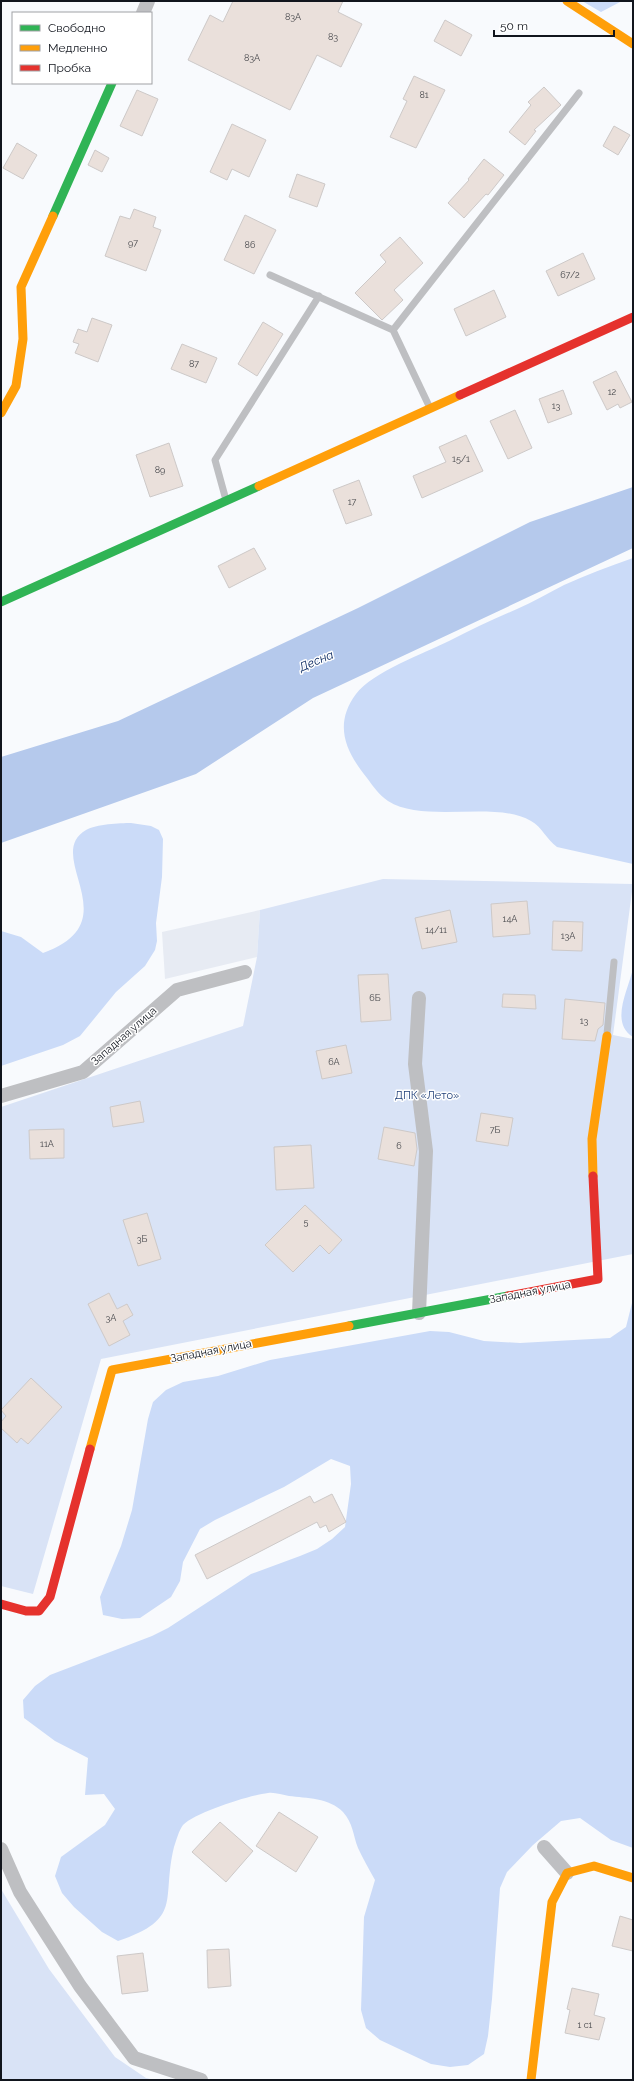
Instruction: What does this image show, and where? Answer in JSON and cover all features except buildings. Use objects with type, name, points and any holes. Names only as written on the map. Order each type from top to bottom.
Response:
[{"type":"street","points":[[143,12],[148,1]]},
{"type":"street","points":[[567,1],[633,44]]},
{"type":"street","points":[[1,413],[16,386],[20,363],[23,339],[21,287],[112,84]]},
{"type":"street","points":[[1,602],[633,317]]},
{"type":"street","name":"Западная улица","points":[[1,1096],[83,1072],[176,990],[245,972]]},
{"type":"street","points":[[419,998],[415,1064],[426,1151],[419,1313]]},
{"type":"street","name":"Западная улица","points":[[1,1604],[26,1611],[39,1611],[50,1597],[112,1370],[598,1280],[592,1205],[592,1139],[607,1036]]},
{"type":"street","points":[[544,1847],[567,1873]]},
{"type":"street","points":[[1,1849],[20,1892],[80,1986],[134,2058],[201,2080]]},
{"type":"street","points":[[531,2080],[552,1902],[567,1873],[594,1866],[633,1878]]},
{"type":"lane","points":[[393,330],[579,93]]},
{"type":"lane","points":[[270,275],[393,330],[430,408]]},
{"type":"lane","points":[[226,500],[215,460],[319,296]]},
{"type":"lane","points":[[607,1036],[614,962]]},
{"type":"shaded area","points":[[582,1],[622,1],[601,12]]},
{"type":"shaded area","points":[[633,558],[633,864],[557,847],[535,824],[516,815],[499,812],[421,811],[403,808],[388,801],[379,793],[353,758],[345,738],[345,717],[349,705],[356,694],[364,686],[386,671],[564,585]]},
{"type":"shaded area","points":[[131,823],[151,826],[159,830],[163,839],[162,877],[156,923],[157,941],[155,950],[145,966],[116,992],[80,1036],[63,1045],[1,1066],[1,931],[21,937],[43,953],[68,940],[81,924],[84,907],[73,856],[75,841],[86,830],[96,826]]},
{"type":"shaded area","points":[[260,910],[257,957],[165,979],[162,932]]},
{"type":"shaded area","points":[[633,968],[633,1037],[626,1031],[622,1023],[621,1014],[622,1005]]},
{"type":"shaded area","points":[[633,1299],[633,1848],[611,1840],[580,1818],[561,1821],[533,1845],[507,1872],[500,1888],[492,1999],[488,2036],[484,2054],[468,2065],[450,2067],[431,2064],[380,2040],[366,2028],[361,2010],[364,1917],[375,1880],[358,1848],[351,1825],[346,1816],[338,1807],[325,1801],[273,1793],[260,1794],[224,1805],[190,1820],[183,1825],[174,1847],[166,1906],[161,1916],[153,1924],[139,1933],[118,1941],[102,1932],[74,1907],[62,1893],[55,1876],[61,1857],[105,1825],[115,1809],[104,1794],[85,1795],[88,1758],[55,1741],[24,1718],[23,1700],[35,1686],[50,1675],[152,1636],[168,1628],[251,1574],[317,1549],[332,1539],[345,1527],[351,1484],[350,1466],[331,1459],[284,1487],[215,1520],[200,1529],[183,1562],[180,1581],[171,1597],[140,1618],[122,1619],[103,1615],[100,1597],[121,1546],[132,1510],[148,1419],[153,1402],[166,1390],[183,1382],[218,1376],[270,1360],[430,1331],[449,1332],[484,1341],[520,1343],[610,1338],[626,1327]]},
{"type":"green space","name":"ДПК «Лето»","points":[[383,879],[633,884],[613,1035],[633,1039],[633,1254],[101,1359],[33,1594],[1,1586],[1,1107],[243,1026],[257,957],[260,910]]},
{"type":"green space","points":[[1,1889],[49,1969],[115,2057],[146,2078],[155,2080],[1,2080]]},
{"type":"water","name":"Десна","points":[[633,487],[633,548],[313,698],[196,774],[1,843],[1,757],[118,721],[358,608],[530,522]]},
{"type":"traffic: fast","points":[[53,216],[112,84]]},
{"type":"traffic: fast","points":[[1,602],[259,486]]},
{"type":"traffic: fast","points":[[349,1326],[508,1296]]},
{"type":"traffic: slow","points":[[567,1],[633,44]]},
{"type":"traffic: slow","points":[[1,413],[16,386],[23,339],[21,287],[53,216]]},
{"type":"traffic: slow","points":[[259,486],[460,395]]},
{"type":"traffic: slow","points":[[593,1176],[592,1139],[607,1036]]},
{"type":"traffic: slow","points":[[90,1449],[112,1370],[349,1326]]},
{"type":"traffic: slow","points":[[531,2080],[552,1902],[567,1873],[594,1866],[633,1878]]},
{"type":"traffic: jam","points":[[460,395],[633,317]]},
{"type":"traffic: jam","points":[[508,1296],[598,1279],[593,1176]]},
{"type":"traffic: jam","points":[[1,1604],[26,1611],[39,1611],[50,1597],[90,1449]]}]
